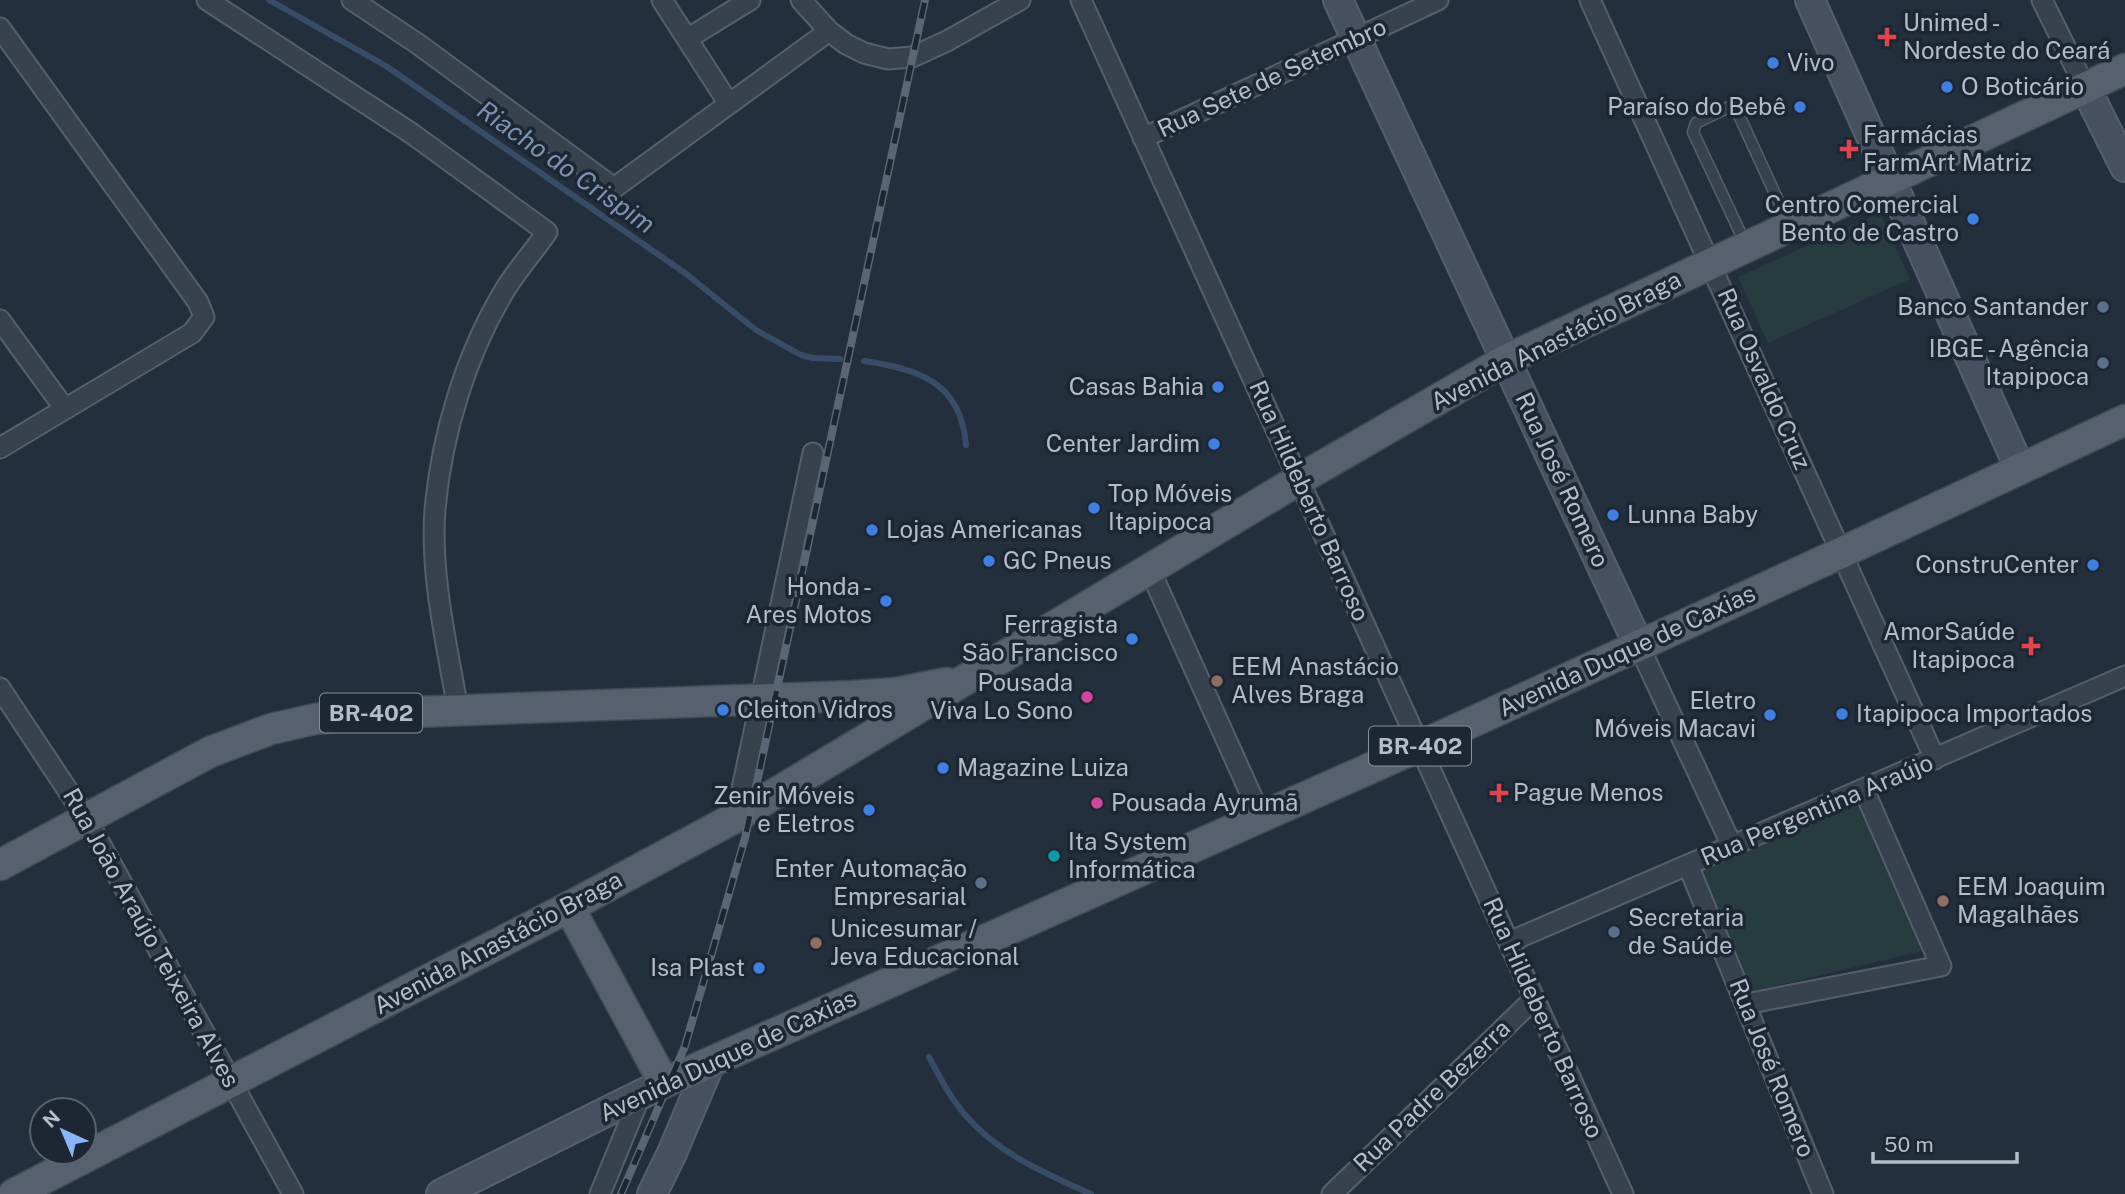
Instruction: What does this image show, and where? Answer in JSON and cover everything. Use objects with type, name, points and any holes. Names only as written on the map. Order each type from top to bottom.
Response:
[{"type":"main road","name":"Avenida Anastácio Braga","points":[[14,1194],[569,908],[736,817],[1149,568],[1506,360],[2125,69]]},
{"type":"main road","name":"Avenida Duque de Caxias","points":[[652,1089],[1420,746],[2125,420]]},
{"type":"main road","name":"Avenida Anastácio Braga","points":[[768,700],[897,693],[973,676]]},
{"type":"main road","name":"BR-402","points":[[0,865],[210,752],[271,729],[315,719],[360,714],[768,700]]},
{"type":"main road","points":[[569,908],[652,1089]]},
{"type":"street","points":[[207,0],[411,133],[547,232],[507,287],[481,334],[460,386],[445,445],[435,510],[436,572],[458,710]]},
{"type":"street","points":[[352,0],[418,44],[614,188],[829,31]]},
{"type":"street","points":[[662,0],[729,104]]},
{"type":"street","points":[[687,39],[750,0]]},
{"type":"street","points":[[801,0],[829,31],[846,44],[864,53],[887,59],[912,57],[947,41],[1020,0]]},
{"type":"street","name":"Rua Hildeberto Barroso","points":[[1082,0],[1623,1194]]},
{"type":"street","name":"Rua José Romero","points":[[1338,0],[1732,846]]},
{"type":"street","name":"Rua Sete de Setembro","points":[[1143,138],[1438,0]]},
{"type":"street","name":"Rua Osvaldo Cruz","points":[[1590,0],[1935,759]]},
{"type":"street","points":[[1810,0],[2020,469]]},
{"type":"street","points":[[2042,0],[2125,167]]},
{"type":"street","points":[[0,28],[198,302],[204,317],[192,333],[0,448]]},
{"type":"street","points":[[0,320],[65,409]]},
{"type":"street","points":[[736,817],[768,700],[813,453]]},
{"type":"street","points":[[1149,568],[1261,817]]},
{"type":"street","name":"Rua Pergentina Araújo","points":[[1508,942],[2125,676]]},
{"type":"street","name":"Rua João Araújo Teixeira Alves","points":[[0,688],[86,817],[293,1194]]},
{"type":"street","points":[[1746,1004],[1941,966],[1864,790]]},
{"type":"street","name":"Rua José Romero","points":[[1688,865],[1823,1194]]},
{"type":"street","name":"Rua Padre Bezerra","points":[[1332,1194],[1534,999]]},
{"type":"street","points":[[652,1194],[710,1063]]},
{"type":"street","points":[[600,1194],[652,1089]]},
{"type":"street","name":"Avenida Duque de Caxias","points":[[441,1194],[652,1089]]},
{"type":"lane","points":[[1747,247],[1693,132],[1696,123],[1728,107],[1737,111],[1790,226]]},
{"type":"green space","points":[[1880,213],[1910,279],[1768,343],[1738,277]]},
{"type":"green space","points":[[1858,802],[1922,951],[1751,992],[1699,870]]},
{"type":"waterway","name":"Riacho do Crispim","points":[[269,0],[386,66],[685,273],[756,330],[801,355],[840,359]]},
{"type":"waterway","name":"Riacho do Crispim","points":[[864,361],[903,369],[934,383],[956,407],[966,445]]},
{"type":"waterway","name":"Riacho do Crispim","points":[[929,1057],[956,1103],[994,1142],[1024,1162],[1091,1194]]},
{"type":"railway","points":[[621,1194],[685,1046],[745,838],[925,0]]},
{"type":"place","name":"Unimed - Nordeste do Ceará","points":[[1887,37]]},
{"type":"place","name":"Vivo","points":[[1773,63]]},
{"type":"place","name":"O Boticário","points":[[1947,87]]},
{"type":"place","name":"Paraíso do Bebê","points":[[1800,107]]},
{"type":"place","name":"Farmácias FarmArt Matriz","points":[[1849,149]]},
{"type":"place","name":"Centro Comercial Bento de Castro","points":[[1973,219]]},
{"type":"place","name":"Banco Santander","points":[[2103,307]]},
{"type":"place","name":"IBGE - Agência Itapipoca","points":[[2103,363]]},
{"type":"place","name":"Casas Bahia","points":[[1218,387]]},
{"type":"place","name":"Center Jardim","points":[[1214,444]]},
{"type":"place","name":"Top Móveis Itapipoca","points":[[1094,508]]},
{"type":"place","name":"Lunna Baby","points":[[1613,515]]},
{"type":"place","name":"Lojas Americanas","points":[[872,530]]},
{"type":"place","name":"GC Pneus","points":[[989,561]]},
{"type":"place","name":"ConstruCenter","points":[[2093,565]]},
{"type":"place","name":"Honda - Ares Motos","points":[[886,601]]},
{"type":"place","name":"Ferragista São Francisco","points":[[1132,639]]},
{"type":"place","name":"AmorSaúde Itapipoca","points":[[2031,646]]},
{"type":"place","name":"EEM Anastácio Alves Braga","points":[[1217,681]]},
{"type":"place","name":"Pousada Viva Lo Sono","points":[[1087,697]]},
{"type":"place","name":"Cleiton Vidros","points":[[723,710]]},
{"type":"place","name":"Itapipoca Importados","points":[[1842,714]]},
{"type":"place","name":"Eletro Móveis Macavi","points":[[1770,715]]},
{"type":"place","name":"Magazine Luiza","points":[[943,768]]},
{"type":"place","name":"Pague Menos","points":[[1499,793]]},
{"type":"place","name":"Pousada Ayrumã","points":[[1097,803]]},
{"type":"place","name":"Zenir Móveis e Eletros","points":[[869,810]]},
{"type":"place","name":"Ita System Informática","points":[[1054,856]]},
{"type":"place","name":"Enter Automação Empresarial","points":[[981,883]]},
{"type":"place","name":"EEM Joaquim Magalhães","points":[[1943,901]]},
{"type":"place","name":"Secretaria de Saúde","points":[[1614,932]]},
{"type":"place","name":"Unicesumar / Jeva Educacional","points":[[816,943]]},
{"type":"place","name":"Isa Plast","points":[[759,968]]}]
